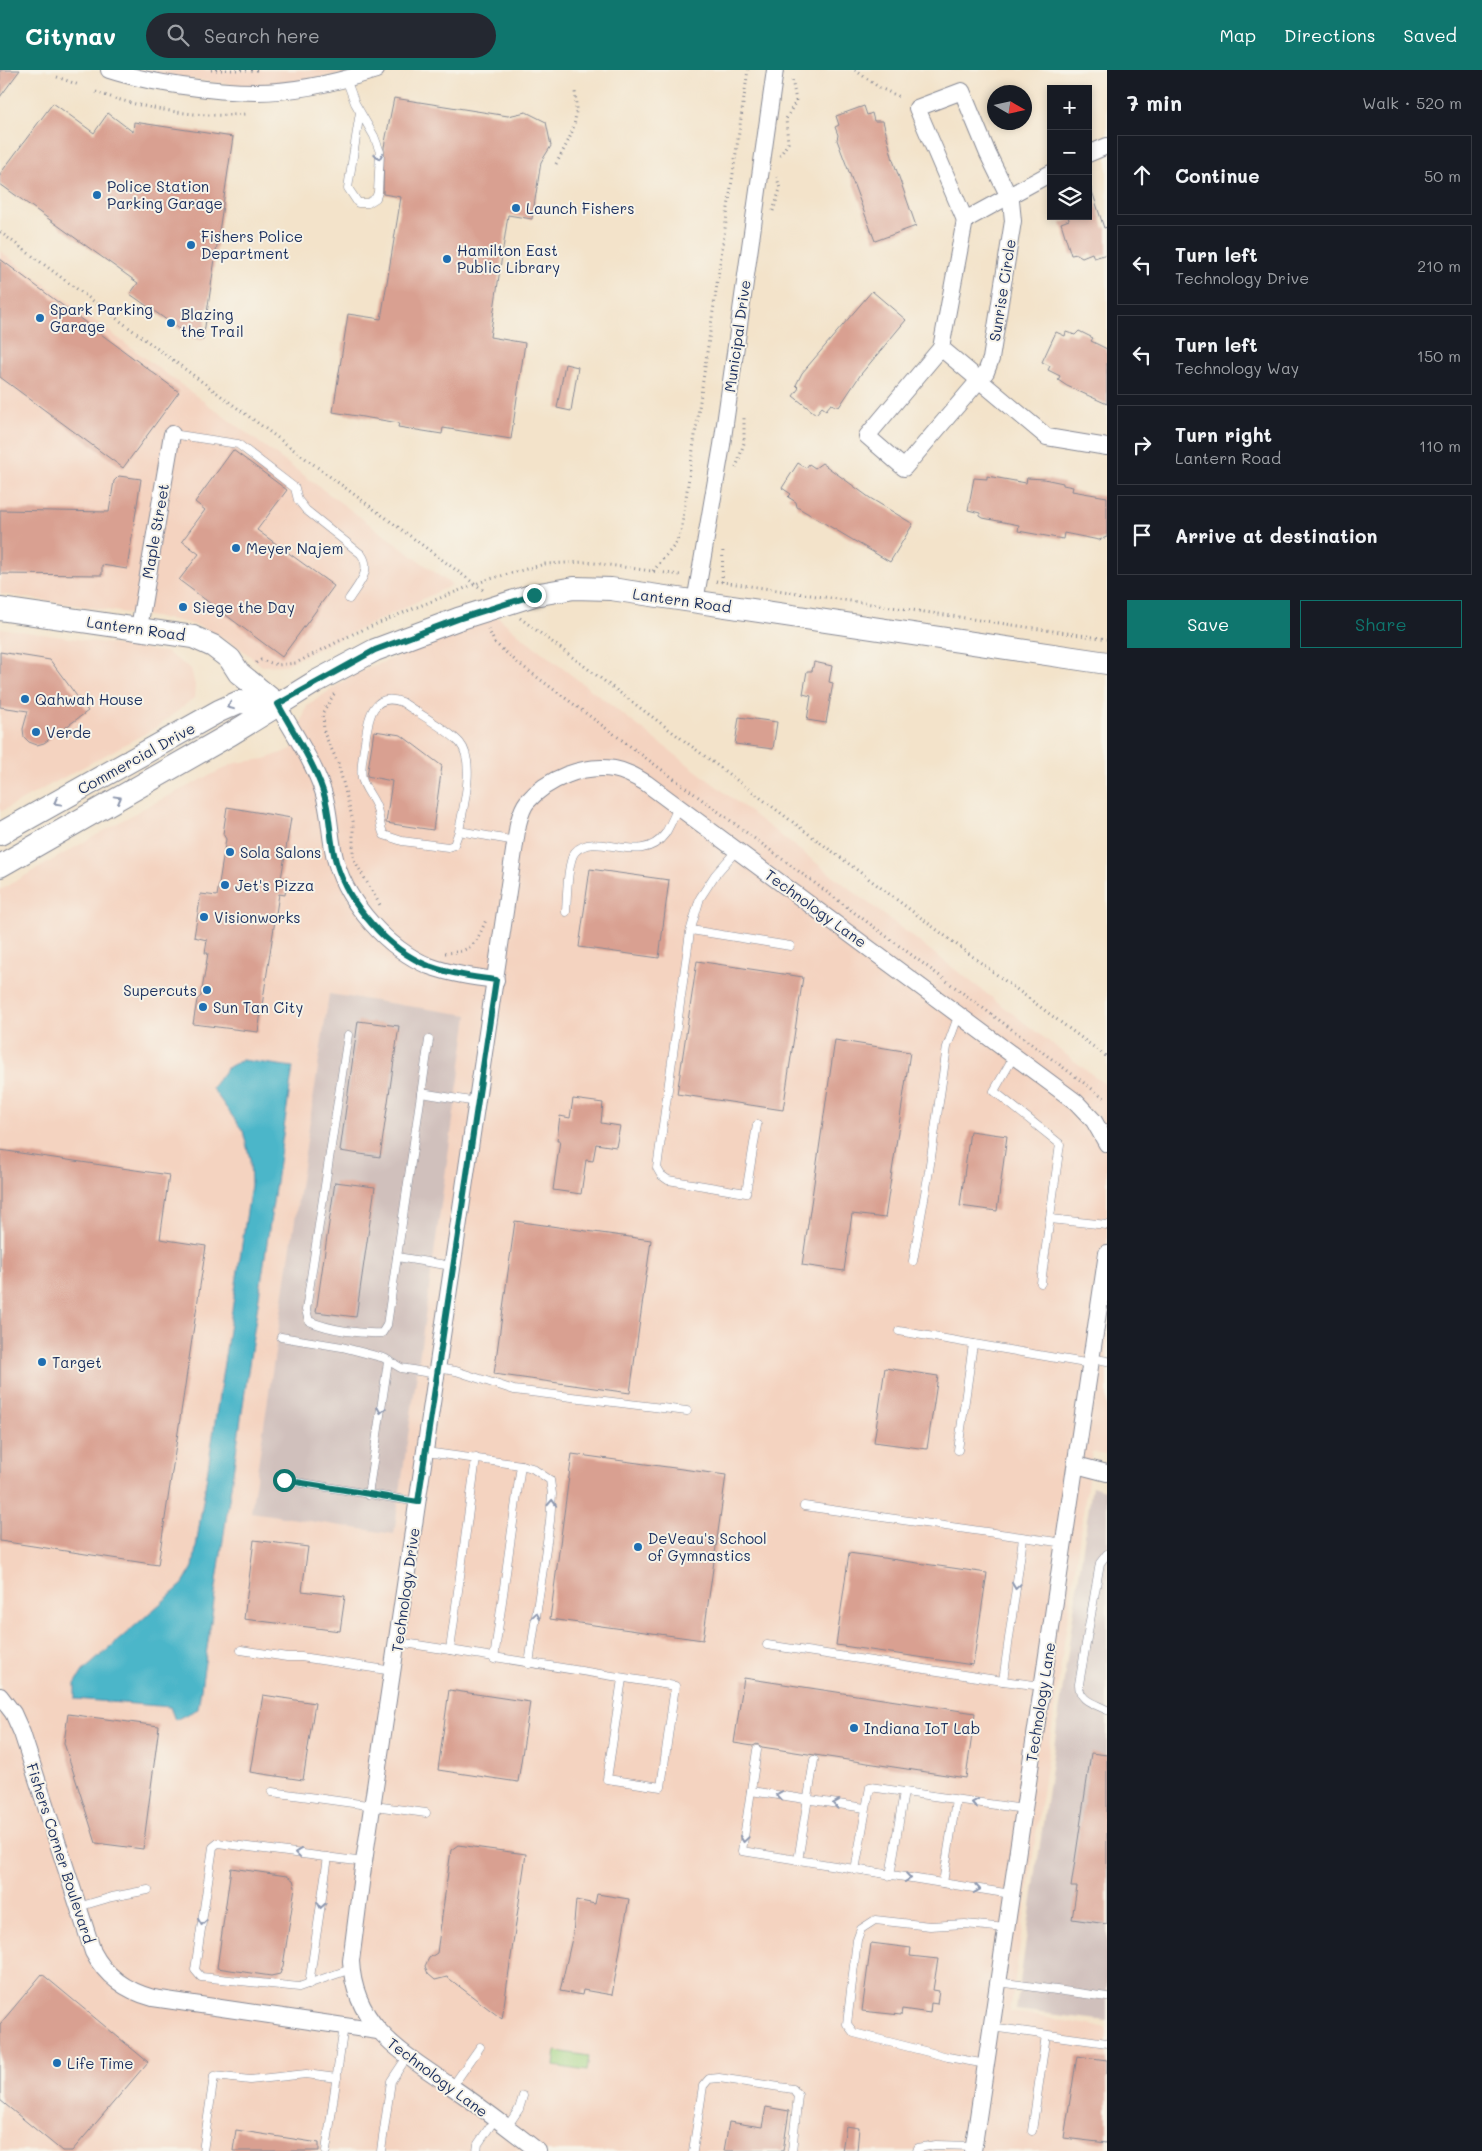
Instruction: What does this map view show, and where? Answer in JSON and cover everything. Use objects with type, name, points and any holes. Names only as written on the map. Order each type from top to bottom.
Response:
[{"type":"street","points":[[109,70],[160,82],[257,92],[346,79],[376,70]]},
{"type":"street","name":"Municipal Drive","points":[[696,602],[722,444],[776,70]]},
{"type":"street","name":"Sunrise Circle","points":[[962,91],[1008,196],[1013,221],[993,350],[986,372],[904,468],[867,436],[941,348],[965,220],[917,108],[962,91]]},
{"type":"street","points":[[1092,152],[1107,146]]},
{"type":"street","points":[[965,220],[1047,174]]},
{"type":"street","points":[[941,348],[1047,436],[1107,447]]},
{"type":"street","name":"Maple Street","points":[[139,628],[172,434]]},
{"type":"street","name":"Lantern Road","points":[[231,734],[278,704],[375,650],[458,619],[534,595],[574,588],[602,588],[1107,663]]},
{"type":"street","name":"Lantern Road","points":[[0,609],[180,633],[213,646],[230,659],[239,673],[278,704]]},
{"type":"street","name":"Commercial Drive","points":[[0,834],[219,711],[239,702],[278,704]]},
{"type":"street","points":[[278,704],[324,792],[336,865],[350,892],[365,914],[400,949],[422,962],[457,974],[496,980]]},
{"type":"street","name":"Commercial Drive","points":[[0,866],[231,734]]},
{"type":"street","name":"Technology Lane","points":[[517,838],[526,803],[557,779],[586,770],[605,768],[623,771],[646,783],[959,1014],[1082,1108],[1094,1121],[1107,1144]]},
{"type":"street","name":"Technology Drive","points":[[356,1989],[351,1969],[351,1948],[517,838]]},
{"type":"street","name":"Technology Lane","points":[[974,2148],[1076,1466],[1096,1361],[1107,1253]]},
{"type":"street","points":[[1076,1466],[1107,1473]]},
{"type":"street","name":"Fishers Corner Boulevard","points":[[0,1696],[13,1713],[22,1733],[87,1937],[97,1960],[118,1982],[134,1992],[163,2000],[378,2031]]},
{"type":"street","name":"Technology Lane","points":[[356,1989],[361,2005],[378,2031],[407,2056],[538,2151]]},
{"type":"lane","points":[[346,79],[380,152],[378,194],[372,201],[364,203],[358,203],[348,188],[360,112]]},
{"type":"lane","points":[[172,434],[238,444],[295,488],[298,500],[306,510],[361,554],[366,561],[366,571],[349,599]]},
{"type":"lane","points":[[393,699],[402,702],[460,742],[467,755],[468,768],[459,831],[454,846],[448,847],[402,841],[384,835],[377,807],[362,779],[361,770],[369,717],[375,706],[382,700],[393,699]]},
{"type":"lane","points":[[566,912],[571,861],[575,852],[585,846],[600,845],[637,850],[653,846],[664,835],[678,807]]},
{"type":"lane","points":[[459,831],[517,838]]},
{"type":"lane","points":[[737,850],[715,874],[700,898],[691,930],[657,1168],[661,1175],[668,1180],[746,1193],[757,1125]]},
{"type":"lane","points":[[691,930],[790,946]]},
{"type":"lane","points":[[913,1261],[929,1171],[947,1047],[959,1014]]},
{"type":"lane","points":[[348,1035],[306,1310],[309,1321],[319,1325],[369,1334],[382,1333],[387,1325],[429,1040]]},
{"type":"lane","points":[[1014,1056],[994,1091],[1060,1144],[1042,1283]]},
{"type":"lane","points":[[421,1093],[477,1102]]},
{"type":"lane","points":[[1050,1219],[1107,1225]]},
{"type":"lane","points":[[397,1257],[452,1266]]},
{"type":"lane","points":[[899,1331],[973,1344],[1096,1361]]},
{"type":"lane","points":[[281,1337],[342,1347],[377,1356],[417,1372],[437,1371],[465,1374],[514,1390],[687,1411]]},
{"type":"lane","points":[[958,1450],[973,1344]]},
{"type":"lane","points":[[368,1494],[388,1362]]},
{"type":"lane","points":[[426,1452],[521,1465],[532,1468],[550,1480],[552,1494],[529,1664]]},
{"type":"lane","points":[[450,1650],[476,1458]]},
{"type":"lane","points":[[494,1659],[521,1465]]},
{"type":"lane","points":[[284,1480],[418,1502]]},
{"type":"lane","points":[[804,1506],[1064,1544]]},
{"type":"lane","points":[[1003,1681],[1023,1538]]},
{"type":"lane","points":[[1107,1554],[1100,1563],[1078,1684],[1079,1693],[1083,1699],[1107,1710]]},
{"type":"lane","points":[[398,1642],[494,1659],[676,1686],[661,1787],[607,1779],[622,1679]]},
{"type":"lane","points":[[767,1645],[1042,1686]]},
{"type":"lane","points":[[241,1650],[287,1658],[301,1657],[393,1672]]},
{"type":"lane","points":[[757,1750],[742,1851],[1011,1894]]},
{"type":"lane","points":[[798,1861],[814,1760]]},
{"type":"lane","points":[[855,1870],[870,1788],[1024,1809]]},
{"type":"lane","points":[[751,1791],[866,1808]]},
{"type":"lane","points":[[272,1792],[426,1814]]},
{"type":"lane","points":[[890,1876],[904,1792]]},
{"type":"lane","points":[[942,1883],[956,1800]]},
{"type":"lane","points":[[351,1969],[299,1988],[201,1976],[195,1970],[212,1856],[214,1847],[218,1842],[364,1862]]},
{"type":"lane","points":[[309,1984],[328,1857]]},
{"type":"lane","points":[[78,1907],[112,1897],[148,1890]]},
{"type":"lane","points":[[986,2064],[948,2058],[854,2033],[850,2030],[846,2024],[857,1940],[861,1929],[875,1920],[930,1926],[965,1924],[1006,1928]]},
{"type":"lane","points":[[998,1982],[1107,1998]]},
{"type":"lane","points":[[326,2151],[344,2026]]},
{"type":"lane","points":[[991,2027],[1107,2043]]},
{"type":"lane","points":[[1032,2131],[1046,2035]]},
{"type":"lane","points":[[452,2087],[480,2047]]},
{"type":"lane","points":[[381,2151],[391,2080],[407,2056]]},
{"type":"lane","points":[[203,2151],[214,2076],[250,2080],[306,2074],[337,2078]]},
{"type":"lane","points":[[694,2151],[703,2086],[709,2080],[719,2078],[792,2089],[798,2095],[799,2105],[792,2151]]},
{"type":"lane","points":[[477,2151],[478,2144],[519,2109],[523,2096]]},
{"type":"lane","points":[[917,2151],[918,2148],[935,2145],[974,2148]]},
{"type":"path","points":[[211,70],[261,70]]},
{"type":"path","points":[[653,571],[676,545],[681,532],[748,70]]},
{"type":"path","points":[[855,70],[900,97]]},
{"type":"path","points":[[57,77],[79,86]]},
{"type":"path","points":[[96,92],[128,101],[192,113],[216,116],[244,114]]},
{"type":"path","points":[[556,164],[574,130],[577,106],[575,92]]},
{"type":"path","points":[[0,232],[476,585]]},
{"type":"path","points":[[716,580],[1107,640]]},
{"type":"path","points":[[529,624],[1107,1057]]},
{"type":"path","points":[[486,625],[495,642],[518,662],[1107,1100]]},
{"type":"path","points":[[336,690],[323,712],[324,733],[338,763],[353,821],[353,858],[382,910]]},
{"type":"path","points":[[443,953],[462,952],[477,942],[487,920]]},
{"type":"shaded area","points":[[124,70],[363,70],[257,88]]},
{"type":"shaded area","points":[[0,251],[452,585],[285,665],[262,666],[240,648],[201,627],[181,621],[0,594]]},
{"type":"shaded area","points":[[497,616],[1107,1086],[1107,1454],[1092,1452],[1010,2012],[1107,2028],[1107,2151],[0,2151],[0,890],[144,808],[235,763],[265,759],[292,749],[307,706],[352,675]]},
{"type":"shaded area","points":[[0,628],[166,652],[191,669],[195,685],[194,698],[157,727],[0,812]]},
{"type":"shaded area","points":[[329,994],[468,1015],[394,1534],[251,1512]]},
{"type":"shaded area","points":[[1092,1486],[1107,1491],[1107,2021],[1016,2010]]},
{"type":"green space","points":[[556,2051],[589,2056],[587,2071],[554,2066]]},
{"type":"water","points":[[242,1060],[293,1067],[198,1709],[175,1720],[170,1707],[75,1699],[75,1684],[83,1671],[183,1584],[193,1567],[251,1185],[250,1159],[243,1131],[212,1088],[227,1068]]},
{"type":"building","points":[[0,70],[20,70],[0,97]]},
{"type":"building","name":"Hamilton East Public Library","points":[[394,98],[508,116],[526,112],[546,122],[551,146],[541,162],[532,219],[508,215],[490,337],[525,343],[511,439],[443,428],[442,434],[398,427],[399,423],[333,412],[348,314],[381,319],[401,197],[383,194],[384,147]]},
{"type":"building","points":[[53,103],[94,133],[108,113],[133,132],[134,122],[233,137],[203,340],[192,338],[130,294],[138,283],[0,184],[0,174]]},
{"type":"building","points":[[864,106],[867,115],[872,113],[874,121],[883,121],[893,160],[916,226],[875,241],[837,140],[838,135],[835,127],[839,125],[836,116]]},
{"type":"building","points":[[1092,191],[1104,228],[1107,227],[1107,254],[1094,258],[1092,253],[1082,257],[1077,254],[1071,255],[1061,223],[1069,220],[1092,220]]},
{"type":"building","name":"Spark Parking Garage","points":[[0,259],[179,392],[123,468],[0,377]]},
{"type":"building","points":[[872,291],[906,320],[861,374],[839,407],[831,404],[826,410],[822,407],[816,414],[793,396],[799,388],[796,385],[802,373]]},
{"type":"building","points":[[1079,331],[1093,338],[1091,341],[1107,349],[1107,404],[1067,386],[1058,380],[1060,376],[1048,370],[1050,366],[1042,362],[1056,332],[1065,336],[1066,332],[1075,335]]},
{"type":"building","points":[[565,364],[578,367],[571,411],[557,408]]},
{"type":"building","name":"Meyer Najem","points":[[233,450],[287,490],[257,530],[334,586],[282,657],[179,580],[199,554],[182,541],[205,510],[195,502]]},
{"type":"building","points":[[798,463],[806,468],[809,464],[815,468],[822,463],[870,498],[913,524],[890,562],[797,507],[796,502],[788,497],[791,494],[782,488]]},
{"type":"building","points":[[119,476],[141,479],[127,569],[102,565],[102,575],[0,574],[0,510],[109,512],[114,481]]},
{"type":"building","points":[[987,476],[1026,483],[1027,478],[1044,479],[1073,487],[1072,491],[1107,497],[1107,537],[1099,540],[1064,533],[1063,539],[1018,531],[1019,525],[983,518],[980,516],[980,513],[968,510],[974,478],[987,479]]},
{"type":"building","points":[[0,652],[50,660],[88,711],[44,743],[37,745],[29,742],[24,737],[23,729],[28,711],[0,707]]},
{"type":"building","points":[[814,662],[832,666],[829,682],[833,683],[826,723],[807,720],[811,696],[803,694],[807,671],[812,671]]},
{"type":"building","points":[[739,717],[777,722],[773,749],[735,744]]},
{"type":"building","points":[[374,731],[401,735],[442,766],[433,830],[386,823],[392,781],[367,776]]},
{"type":"building","points":[[227,807],[291,818],[281,879],[287,880],[285,895],[279,894],[258,1032],[193,1024],[197,1000],[201,996],[208,953],[205,953],[207,940],[194,937],[201,894],[217,896],[226,839],[223,834]]},
{"type":"building","points":[[590,869],[669,880],[659,958],[579,947]]},
{"type":"building","points":[[697,961],[803,977],[783,1110],[677,1094]]},
{"type":"building","points":[[358,1021],[399,1026],[380,1157],[340,1151]]},
{"type":"building","points":[[835,1040],[910,1052],[885,1218],[852,1214],[844,1271],[802,1265]]},
{"type":"building","points":[[573,1099],[603,1103],[601,1123],[620,1126],[616,1147],[596,1144],[593,1161],[586,1160],[581,1194],[553,1190],[560,1140],[557,1140],[560,1116],[570,1118]]},
{"type":"building","points":[[970,1131],[1007,1136],[997,1211],[960,1206]]},
{"type":"building","points":[[0,1150],[169,1175],[160,1239],[206,1246],[158,1565],[0,1541]]},
{"type":"building","points":[[335,1182],[375,1187],[356,1317],[316,1312]]},
{"type":"building","points":[[515,1221],[651,1240],[630,1393],[494,1374]]},
{"type":"building","points":[[885,1368],[938,1376],[927,1449],[874,1442]]},
{"type":"building","name":"DeVeau's School of Gymnastics","points":[[572,1454],[726,1475],[703,1640],[550,1619]]},
{"type":"building","points":[[254,1540],[308,1547],[302,1591],[345,1596],[340,1631],[244,1619]]},
{"type":"building","points":[[849,1553],[987,1573],[973,1665],[836,1645]]},
{"type":"building","points":[[744,1678],[975,1713],[966,1778],[762,1747],[757,1744],[753,1746],[734,1743]]},
{"type":"building","points":[[449,1690],[530,1702],[518,1782],[438,1770]]},
{"type":"building","points":[[263,1695],[315,1703],[303,1780],[250,1772]]},
{"type":"building","points":[[68,1714],[159,1726],[143,1849],[96,1843],[64,1743]]},
{"type":"building","points":[[1091,1753],[1107,1755],[1107,1924],[1072,1919],[1077,1887],[1071,1887]]},
{"type":"building","points":[[458,1845],[526,1854],[502,2019],[447,1977],[435,1980],[428,1974],[425,1966],[429,1958],[437,1953],[451,1850]]},
{"type":"building","points":[[231,1868],[287,1876],[293,1880],[295,1887],[283,1966],[280,1974],[271,1976],[217,1968]]},
{"type":"building","points":[[597,1894],[629,1899],[612,1995],[583,1990],[582,1995],[560,1991],[573,1934],[576,1900],[595,1904]]},
{"type":"building","points":[[871,1943],[911,1948],[910,1956],[938,1959],[933,1990],[939,1991],[937,2004],[931,2003],[930,2013],[902,2009],[901,2015],[862,2011]]},
{"type":"building","points":[[42,1974],[148,2062],[72,2151],[62,2151],[0,2100],[0,2024]]},
{"type":"building","points":[[1077,2056],[1107,2060],[1107,2143],[1064,2138]]},
{"type":"building","points":[[766,2107],[789,2111],[783,2151],[724,2151],[729,2122],[762,2127]]},
{"type":"building","points":[[846,2126],[859,2128],[857,2151],[842,2151]]},
{"type":"building","points":[[236,2130],[319,2143],[319,2151],[233,2151]]},
{"type":"place","name":"Police Station Parking Garage","points":[[97,195]]},
{"type":"place","name":"Launch Fishers","points":[[516,208]]},
{"type":"place","name":"Fishers Police Department","points":[[191,245]]},
{"type":"place","name":"Hamilton East Public Library","points":[[447,259]]},
{"type":"place","name":"Spark Parking Garage","points":[[40,318]]},
{"type":"place","name":"Blazing the Trail","points":[[171,323]]},
{"type":"place","name":"Meyer Najem","points":[[236,548]]},
{"type":"place","name":"Siege the Day","points":[[183,607]]},
{"type":"place","name":"Qahwah House","points":[[25,699]]},
{"type":"place","name":"Verde","points":[[36,732]]},
{"type":"place","name":"Sola Salons","points":[[230,852]]},
{"type":"place","name":"Jet's Pizza","points":[[225,885]]},
{"type":"place","name":"Visionworks","points":[[204,917]]},
{"type":"place","name":"Supercuts","points":[[207,990]]},
{"type":"place","name":"Sun Tan City","points":[[203,1007]]},
{"type":"place","name":"Target","points":[[42,1362]]},
{"type":"place","name":"DeVeau's School of Gymnastics","points":[[638,1547]]},
{"type":"place","name":"Indiana IoT Lab","points":[[854,1728]]},
{"type":"place","name":"Life Time","points":[[57,2063]]},
{"type":"route","points":[[284,1480],[418,1502],[496,980],[464,976],[440,970],[407,955],[376,927],[365,914],[354,900],[336,865],[324,792],[278,704],[375,650],[425,630],[534,595]]}]
